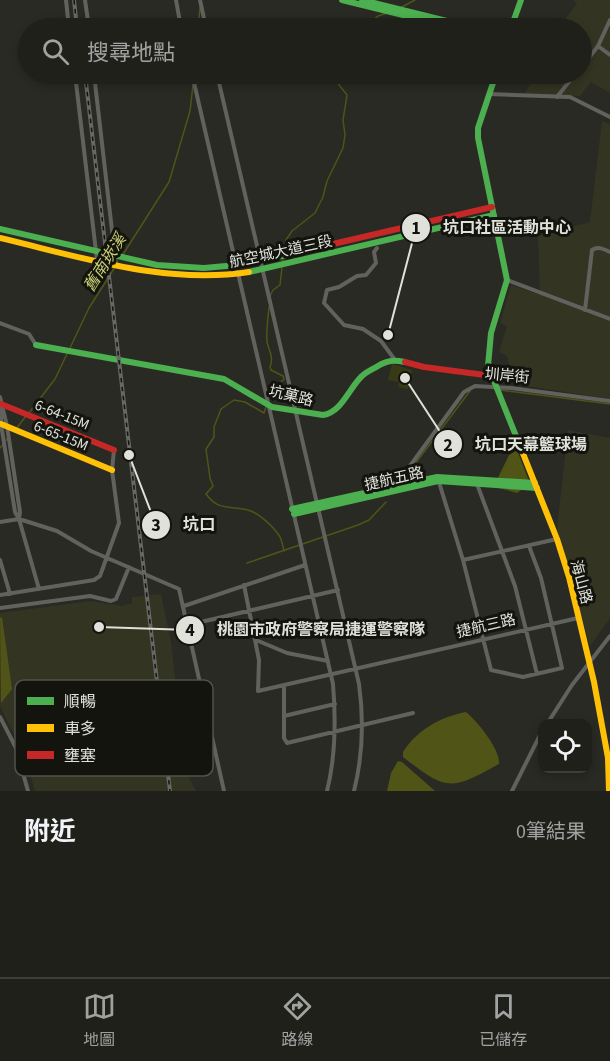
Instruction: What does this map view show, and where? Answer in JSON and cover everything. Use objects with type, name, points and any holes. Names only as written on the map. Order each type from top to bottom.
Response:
[{"type":"street","points":[[66,0],[68,18]]},
{"type":"street","points":[[85,0],[88,18]]},
{"type":"street","points":[[176,0],[179,18]]},
{"type":"street","points":[[200,0],[204,18]]},
{"type":"street","points":[[342,0],[415,18]]},
{"type":"street","points":[[362,0],[435,18]]},
{"type":"street","points":[[515,18],[521,0]]},
{"type":"street","points":[[592,54],[610,20]]},
{"type":"street","points":[[598,46],[610,55]]},
{"type":"street","points":[[76,84],[97,260]]},
{"type":"street","points":[[95,84],[117,266]]},
{"type":"street","points":[[194,84],[331,675],[336,732],[327,791]]},
{"type":"street","points":[[218,84],[356,669],[363,725],[354,791]]},
{"type":"street","points":[[377,248],[374,252],[376,263],[372,270],[339,287],[327,290],[324,303],[344,326],[363,329],[381,341],[395,360],[424,367],[490,374],[488,344],[492,324],[507,280],[478,138],[478,128],[492,84]]},
{"type":"street","points":[[557,97],[567,84]]},
{"type":"street","points":[[489,94],[577,99],[610,117]]},
{"type":"street","name":"航空城大道三段","points":[[0,230],[157,265],[204,268],[236,266],[261,261],[492,207]]},
{"type":"street","name":"航空城大道三段","points":[[0,238],[117,266],[181,276],[238,274],[264,270],[494,215]]},
{"type":"street","points":[[585,310],[592,250],[602,248],[610,252]]},
{"type":"street","points":[[507,280],[610,319]]},
{"type":"street","points":[[0,323],[29,334],[36,345]]},
{"type":"street","name":"坑菓路","points":[[36,345],[224,379],[236,383],[248,394],[268,405],[323,415],[330,414],[340,405],[362,375],[387,361],[395,360]]},
{"type":"street","name":"海山路","points":[[490,374],[557,539],[569,577],[608,758],[609,791]]},
{"type":"street","name":"圳岸街","points":[[407,470],[464,392],[475,386],[511,387],[610,401]]},
{"type":"street","points":[[1,400],[15,512],[39,589]]},
{"type":"street","name":"6-64-15M","points":[[1,400],[114,450]]},
{"type":"street","name":"6-65-15M","points":[[4,425],[112,470]]},
{"type":"street","points":[[0,595],[94,580],[100,576],[119,523],[112,470],[114,450]]},
{"type":"street","points":[[438,479],[463,560],[491,670],[523,677],[562,668],[541,578],[529,546]]},
{"type":"street","name":"捷航五路","points":[[293,512],[438,479],[536,486]]},
{"type":"street","name":"捷航五路","points":[[438,479],[477,484],[536,486]]},
{"type":"street","points":[[477,484],[515,586],[537,674]]},
{"type":"street","points":[[0,522],[19,519],[57,531],[106,558],[179,589],[200,680]]},
{"type":"street","points":[[463,560],[557,539]]},
{"type":"street","points":[[0,560],[10,594]]},
{"type":"street","points":[[184,606],[305,565]]},
{"type":"street","points":[[0,608],[90,596],[111,601],[116,599],[129,567]]},
{"type":"street","points":[[244,585],[255,640],[287,653],[328,661]]},
{"type":"street","points":[[188,625],[338,590]]},
{"type":"street","name":"捷航三路","points":[[255,640],[259,660],[258,691],[578,618]]},
{"type":"street","points":[[549,719],[610,636]]},
{"type":"street","points":[[284,685],[284,738],[287,743],[413,713]]},
{"type":"street","points":[[284,716],[335,704]]},
{"type":"street","points":[[0,717],[15,746]]},
{"type":"street","points":[[213,740],[224,791]]},
{"type":"street","points":[[512,791],[538,741]]},
{"type":"street","points":[[24,776],[28,791]]},
{"type":"shaded area","points":[[573,0],[610,0],[610,93],[592,83],[592,18],[566,18],[577,3]]},
{"type":"shaded area","points":[[530,84],[589,84],[580,96],[524,94]]},
{"type":"shaded area","points":[[602,121],[610,124],[610,399],[513,384],[507,356],[499,352],[507,326],[500,323],[511,285],[540,295],[538,236],[590,222]]},
{"type":"shaded area","points":[[568,430],[610,438],[610,618],[590,646],[557,528]]},
{"type":"shaded area","points":[[517,450],[530,484],[517,493],[499,488],[496,482],[509,455]]},
{"type":"shaded area","points":[[161,594],[171,642],[175,680],[15,680],[15,736],[0,706],[0,613],[90,601],[122,606],[132,603],[132,597]]},
{"type":"shaded area","points":[[2,617],[12,689],[1,703],[0,618]]},
{"type":"shaded area","points":[[466,712],[492,744],[499,758],[499,764],[470,779],[459,783],[449,783],[430,776],[403,757],[403,752],[422,731],[447,717]]},
{"type":"shaded area","points":[[398,761],[435,791],[387,791],[391,773]]},
{"type":"shaded area","points":[[31,776],[188,776],[196,791],[35,791]]},
{"type":"green space","points":[[392,364],[412,370],[408,389],[398,387],[399,382],[388,380]]},
{"type":"waterway","points":[[400,8],[415,0]]},
{"type":"waterway","name":"舊南崁溪","points":[[199,18],[200,8]]},
{"type":"waterway","points":[[376,18],[387,13]]},
{"type":"waterway","points":[[284,253],[286,240],[292,231],[315,213],[343,148],[345,135],[343,120],[347,95],[338,84]]},
{"type":"waterway","name":"舊南崁溪","points":[[122,256],[169,182],[190,111],[193,85]]},
{"type":"waterway","points":[[270,296],[273,290],[280,285],[283,258]]},
{"type":"waterway","name":"舊南崁溪","points":[[69,350],[89,308],[115,267]]},
{"type":"waterway","points":[[269,307],[267,342],[271,357],[270,367],[284,379],[276,387]]},
{"type":"waterway","name":"舊南崁溪","points":[[29,413],[55,379],[67,354]]},
{"type":"waterway","points":[[500,390],[610,404]]},
{"type":"waterway","points":[[265,402],[271,391]]},
{"type":"waterway","points":[[402,481],[470,391]]},
{"type":"waterway","points":[[266,407],[264,413],[245,402],[234,400],[221,409],[214,427],[214,437],[206,449],[213,486],[206,494],[220,506],[248,510],[261,517],[280,537],[284,551]]},
{"type":"waterway","name":"舊南崁溪","points":[[16,429],[26,416]]},
{"type":"waterway","name":"舊南崁溪","points":[[0,448],[7,439]]},
{"type":"waterway","points":[[247,563],[358,525],[369,520],[386,502]]},
{"type":"railway","points":[[74,0],[76,18]]},
{"type":"railway","points":[[86,84],[157,680]]},
{"type":"railway","points":[[168,776],[170,791]]},
{"type":"traffic: fast","points":[[342,0],[415,18]]},
{"type":"traffic: fast","points":[[362,0],[435,18]]},
{"type":"traffic: fast","points":[[515,18],[521,0]]},
{"type":"traffic: fast","points":[[493,84],[478,128],[478,138],[507,280],[491,333],[488,366],[520,446]]},
{"type":"traffic: fast","points":[[249,272],[494,215]]},
{"type":"traffic: fast","points":[[0,229],[157,265],[204,268],[248,264],[307,250]]},
{"type":"traffic: fast","points":[[36,345],[224,379],[272,407],[323,415],[330,413],[340,405],[365,373],[388,362],[405,362]]},
{"type":"traffic: fast","points":[[292,509],[437,477],[535,483]]},
{"type":"traffic: fast","points":[[294,514],[438,481],[537,488]]},
{"type":"traffic: slow","points":[[0,238],[92,261],[155,272],[186,275],[249,272]]},
{"type":"traffic: slow","points":[[1,424],[112,470]]},
{"type":"traffic: slow","points":[[520,446],[557,539],[569,577],[594,682],[608,758],[609,791]]},
{"type":"traffic: jam","points":[[307,250],[492,207]]},
{"type":"traffic: jam","points":[[405,362],[424,367],[490,374]]},
{"type":"traffic: jam","points":[[1,404],[114,450]]},
{"type":"place","name":"坑口社區活動中心","points":[[388,335]]},
{"type":"place","name":"坑口天幕籃球場","points":[[405,378]]},
{"type":"place","name":"坑口","points":[[129,455]]},
{"type":"place","name":"桃園市政府警察局捷運警察隊","points":[[99,627]]}]
